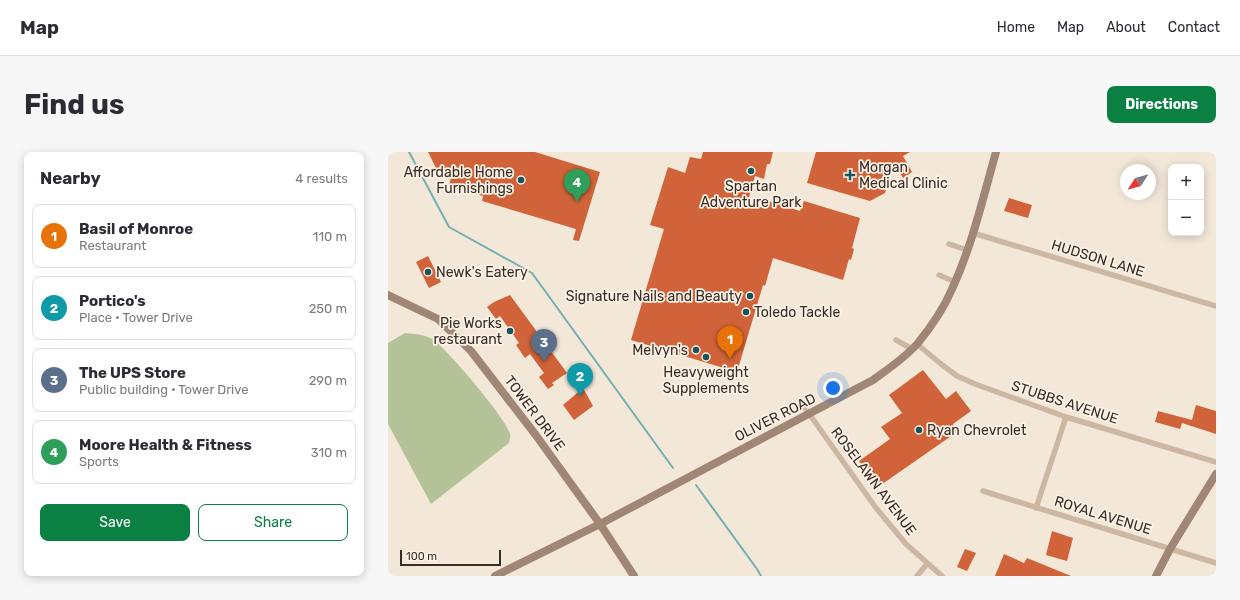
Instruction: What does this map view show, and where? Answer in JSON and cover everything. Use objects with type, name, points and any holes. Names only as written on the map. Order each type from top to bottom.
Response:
[{"type":"street","name":"OLIVER ROAD","points":[[495,576],[505,574],[809,414],[873,380],[898,362],[914,346],[938,314],[952,290],[973,232],[996,152]]},
{"type":"street","name":"HUDSON LANE","points":[[973,232],[1216,306]]},
{"type":"street","points":[[949,244],[967,250]]},
{"type":"street","points":[[939,275],[955,282]]},
{"type":"street","name":"TOWER DRIVE","points":[[388,295],[438,319],[471,351],[528,424],[600,524],[634,576]]},
{"type":"street","name":"STUBBS AVENUE","points":[[896,340],[914,346],[963,379],[981,386],[1066,417],[1216,462]]},
{"type":"street","name":"ROSELAWN AVENUE","points":[[800,401],[876,508],[906,544],[942,576]]},
{"type":"street","points":[[1036,508],[1066,417]]},
{"type":"street","points":[[1156,576],[1170,549],[1216,474]]},
{"type":"street","name":"ROYAL AVENUE","points":[[982,491],[1216,563]]},
{"type":"street","points":[[917,576],[927,564]]},
{"type":"green space","points":[[405,333],[425,336],[432,339],[439,345],[462,369],[488,400],[507,426],[510,435],[509,443],[431,504],[388,424],[388,343]]},
{"type":"building","points":[[428,152],[535,152],[600,172],[579,241],[573,240],[576,229],[482,201],[483,196],[449,186],[452,173],[437,170]]},
{"type":"building","points":[[703,152],[773,152],[770,164],[767,164],[764,179],[755,176],[748,201],[750,201],[749,203],[763,208],[765,200],[800,211],[804,201],[860,218],[852,248],[854,249],[851,260],[849,259],[843,280],[773,258],[765,286],[763,285],[737,372],[631,340],[664,229],[650,225],[668,167],[685,173],[690,157],[701,159]]},
{"type":"building","name":"Morgan Medical Clinic","points":[[816,152],[910,152],[903,156],[912,172],[903,178],[894,163],[885,193],[870,201],[807,183]]},
{"type":"building","points":[[1009,198],[1032,205],[1028,218],[1004,211]]},
{"type":"building","name":"Newk's Eatery","points":[[428,256],[441,282],[429,288],[416,262]]},
{"type":"building","points":[[510,295],[567,373],[552,383],[554,385],[548,389],[539,377],[544,373],[530,354],[525,358],[516,345],[519,343],[500,316],[496,319],[487,307]]},
{"type":"building","name":"Ryan Chevrolet","points":[[923,370],[946,399],[956,391],[971,411],[953,424],[957,432],[878,487],[859,461],[890,439],[881,427],[902,413],[889,395]]},
{"type":"building","points":[[583,388],[593,406],[574,420],[563,405]]},
{"type":"building","points":[[1196,405],[1216,411],[1216,434],[1182,423],[1180,429],[1155,422],[1158,411],[1192,420]]},
{"type":"building","points":[[1052,531],[1073,538],[1067,561],[1046,555]]},
{"type":"building","points":[[965,549],[976,553],[967,571],[957,567]]},
{"type":"building","points":[[1004,554],[1024,563],[1027,558],[1071,576],[995,576]]},
{"type":"waterway","points":[[409,152],[449,227],[532,273],[673,468]]},
{"type":"waterway","points":[[696,485],[761,576]]},
{"type":"place","name":"Spartan Adventure Park","points":[[751,171]]},
{"type":"place","name":"Morgan Medical Clinic","points":[[850,175]]},
{"type":"place","name":"Affordable Home Furnishings","points":[[521,180]]},
{"type":"place","name":"Moore Health & Fitness","points":[[577,202]]},
{"type":"place","name":"Newk's Eatery","points":[[428,272]]},
{"type":"place","name":"Signature Nails and Beauty","points":[[750,296]]},
{"type":"place","name":"Toledo Tackle","points":[[746,312]]},
{"type":"place","name":"Pie Works restaurant","points":[[510,331]]},
{"type":"place","name":"Melvyn's","points":[[696,350]]},
{"type":"place","name":"Heavyweight Supplements","points":[[706,357]]},
{"type":"place","name":"Basil of Monroe","points":[[730,359]]},
{"type":"place","name":"The UPS Store","points":[[544,362]]},
{"type":"place","name":"Portico's","points":[[580,396]]},
{"type":"place","name":"Ryan Chevrolet","points":[[919,430]]}]
